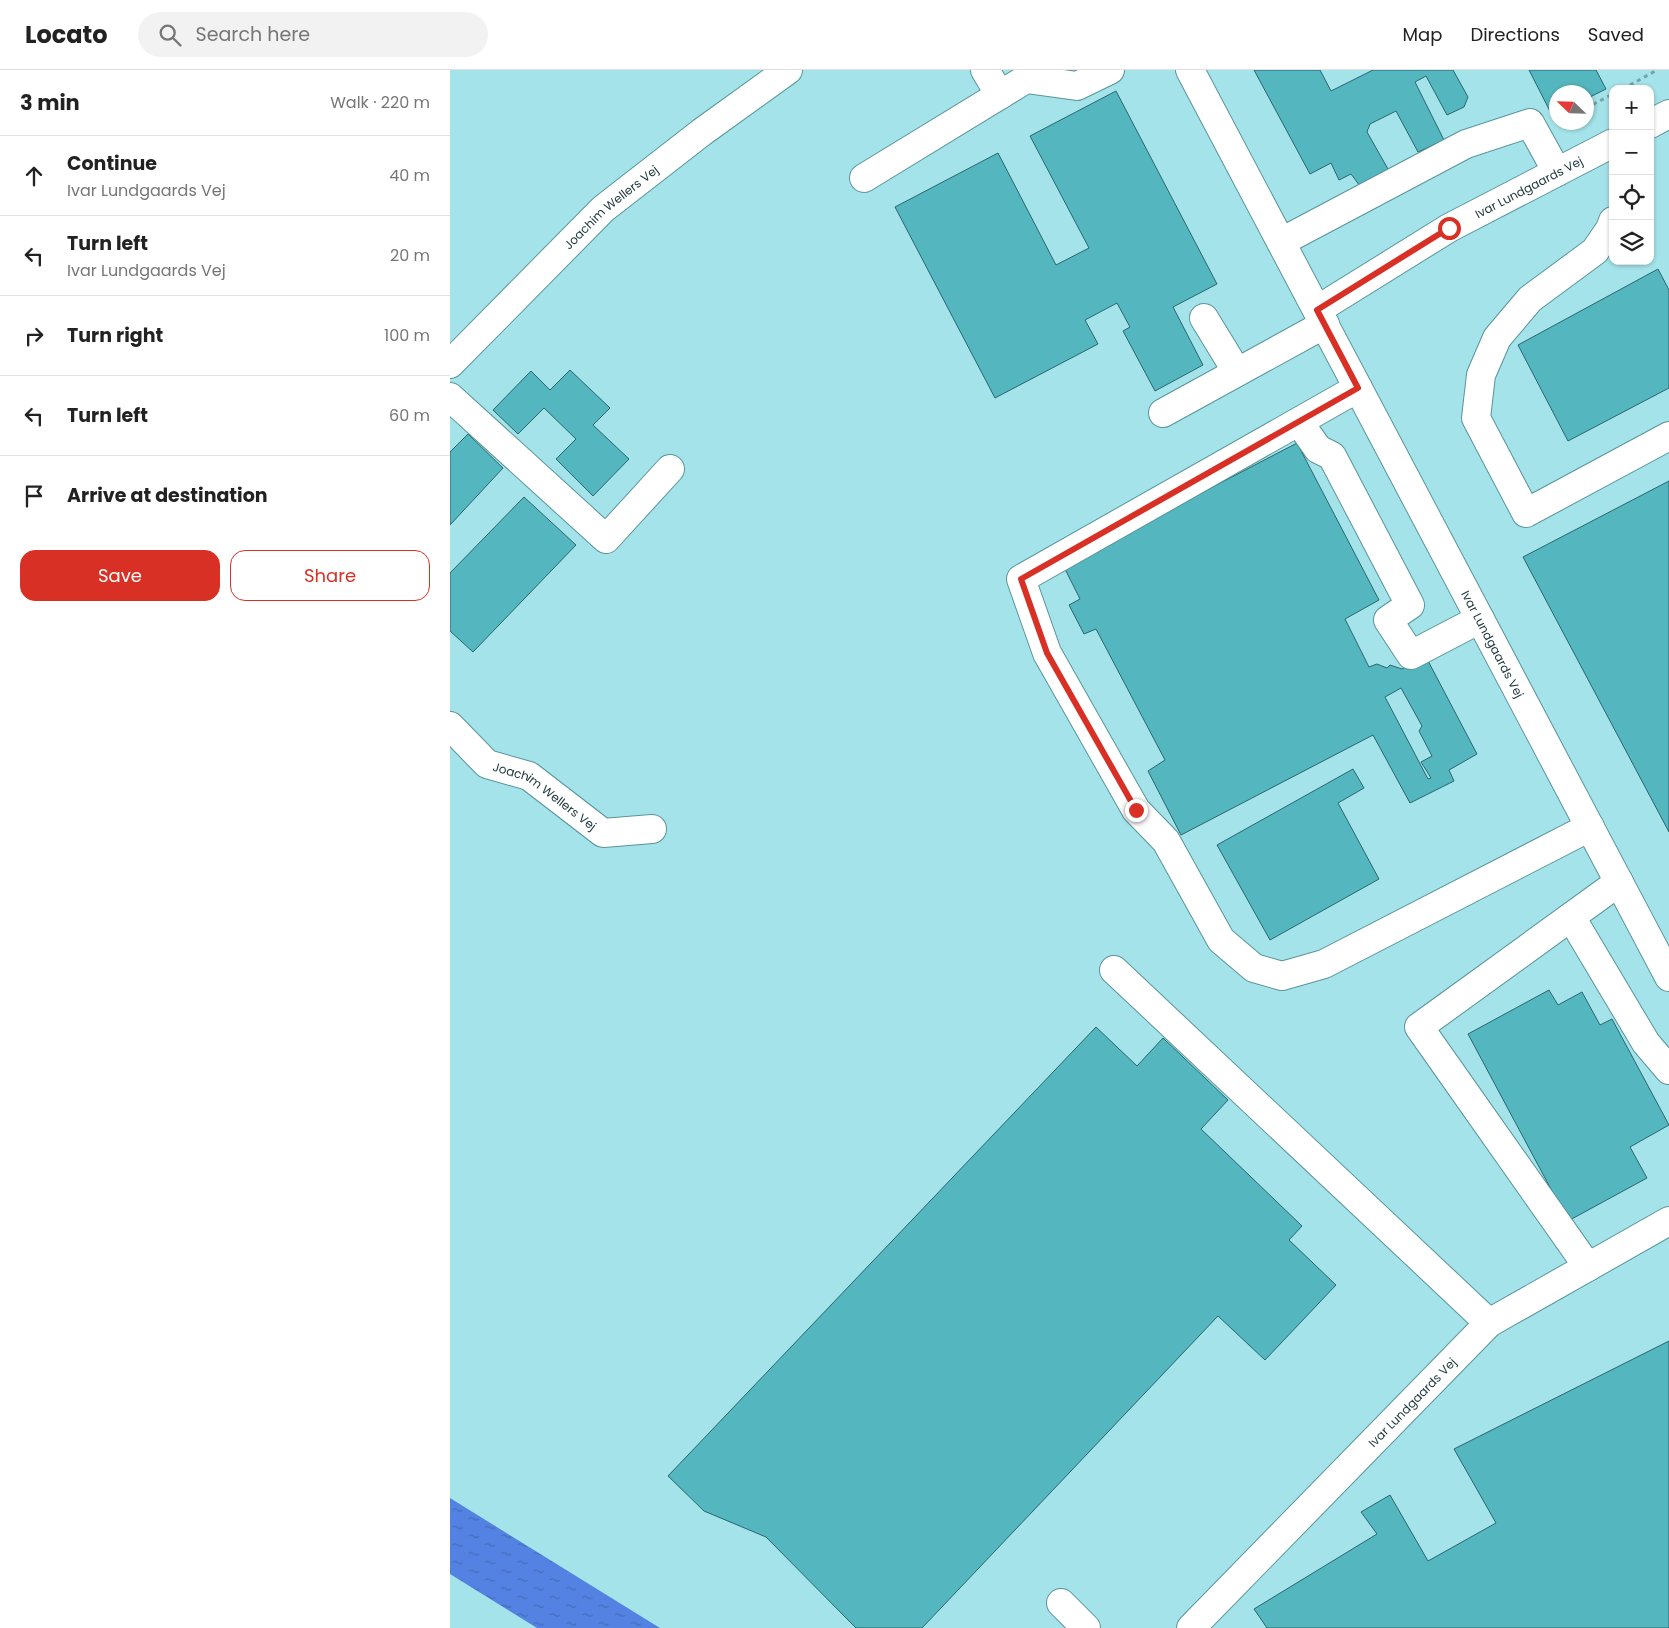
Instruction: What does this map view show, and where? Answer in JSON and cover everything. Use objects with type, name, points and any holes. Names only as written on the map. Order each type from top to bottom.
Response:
[{"type":"street","name":"Joachim Wellers Vej","points":[[450,364],[603,209],[702,132],[788,70]]},
{"type":"street","points":[[985,70],[1000,95]]},
{"type":"street","points":[[864,178],[1026,79],[1077,86],[1110,70]]},
{"type":"street","name":"Ivar Lundgaards Vej","points":[[1190,70],[1669,977]]},
{"type":"street","points":[[1654,122],[1669,114]]},
{"type":"street","points":[[1281,242],[1466,144],[1530,123],[1557,172]]},
{"type":"street","name":"Ivar Lundgaards Vej","points":[[1321,317],[1449,228],[1557,172],[1609,151]]},
{"type":"street","points":[[1609,230],[1594,251],[1530,300],[1496,338],[1481,375],[1476,418],[1526,513],[1669,436]]},
{"type":"street","points":[[1163,414],[1237,372],[1321,317]]},
{"type":"street","points":[[1204,318],[1237,372]]},
{"type":"street","points":[[1358,388],[1021,579],[1047,653],[1136,810],[1166,841],[1221,940],[1254,968],[1282,976],[1324,964],[1590,827]]},
{"type":"street","points":[[450,397],[606,539],[670,469]]},
{"type":"street","points":[[1299,422],[1318,449],[1332,456],[1410,605],[1388,620],[1411,655],[1480,619]]},
{"type":"street","name":"Joachim Wellers Vej","points":[[450,726],[488,764],[529,776],[603,833],[652,829]]},
{"type":"street","points":[[1588,1267],[1419,1027],[1619,882]]},
{"type":"street","points":[[1571,917],[1646,1042],[1669,1070]]},
{"type":"street","points":[[1114,970],[1488,1323]]},
{"type":"street","name":"Ivar Lundgaards Vej","points":[[1191,1628],[1488,1323],[1669,1221]]},
{"type":"street","points":[[1061,1604],[1086,1628]]},
{"type":"path","points":[[1630,85],[1657,70]]},
{"type":"path","points":[[1594,104],[1609,96]]},
{"type":"water","points":[[450,1498],[660,1628],[537,1628],[450,1574]]},
{"type":"building","points":[[1254,70],[1320,70],[1331,91],[1373,70],[1453,70],[1468,97],[1464,107],[1447,115],[1426,76],[1415,82],[1444,140],[1418,152],[1396,111],[1370,124],[1367,132],[1388,169],[1360,186],[1351,174],[1339,180],[1331,163],[1310,174]]},
{"type":"building","points":[[1529,70],[1596,70],[1606,89],[1594,95],[1594,85],[1549,85],[1549,109]]},
{"type":"building","points":[[1116,91],[1217,284],[1173,307],[1203,365],[1155,391],[1123,331],[1130,327],[1117,303],[1085,320],[1098,344],[995,398],[895,207],[998,153],[1056,265],[1089,248],[1030,136]]},
{"type":"building","points":[[1658,269],[1669,290],[1669,388],[1568,441],[1518,345]]},
{"type":"building","points":[[570,370],[610,408],[593,425],[629,459],[593,496],[556,459],[576,439],[544,408],[518,434],[493,410],[531,371],[550,390]]},
{"type":"building","points":[[468,434],[503,468],[450,525],[450,452]]},
{"type":"building","points":[[1297,443],[1379,600],[1345,619],[1369,667],[1377,664],[1387,668],[1390,665],[1402,669],[1426,657],[1477,754],[1449,770],[1454,781],[1410,803],[1373,735],[1181,835],[1148,771],[1165,760],[1096,629],[1084,634],[1069,605],[1080,599],[1063,565]],"holes":[[[1401,688],[1422,726],[1419,731],[1432,756],[1421,762],[1431,778],[1428,779],[1385,697]]]},
{"type":"building","points":[[1669,481],[1669,832],[1523,557]]},
{"type":"building","points":[[524,497],[576,545],[473,652],[450,631],[450,573]]},
{"type":"building","points":[[1353,769],[1364,788],[1338,803],[1379,879],[1270,940],[1217,845]]},
{"type":"building","points":[[1549,990],[1558,1005],[1582,992],[1600,1025],[1612,1019],[1669,1125],[1630,1147],[1647,1178],[1568,1221],[1468,1034]]},
{"type":"building","points":[[1096,1027],[1137,1066],[1163,1038],[1228,1100],[1201,1129],[1302,1226],[1289,1240],[1336,1285],[1265,1360],[1218,1316],[922,1628],[856,1628],[766,1537],[704,1511],[668,1476]]},
{"type":"building","points":[[1669,1341],[1669,1628],[1267,1628],[1254,1609],[1377,1534],[1361,1512],[1390,1495],[1428,1561],[1496,1523],[1454,1449]]},
{"type":"route","points":[[1136,810],[1047,653],[1021,579],[1358,388],[1317,310],[1449,228]]}]
